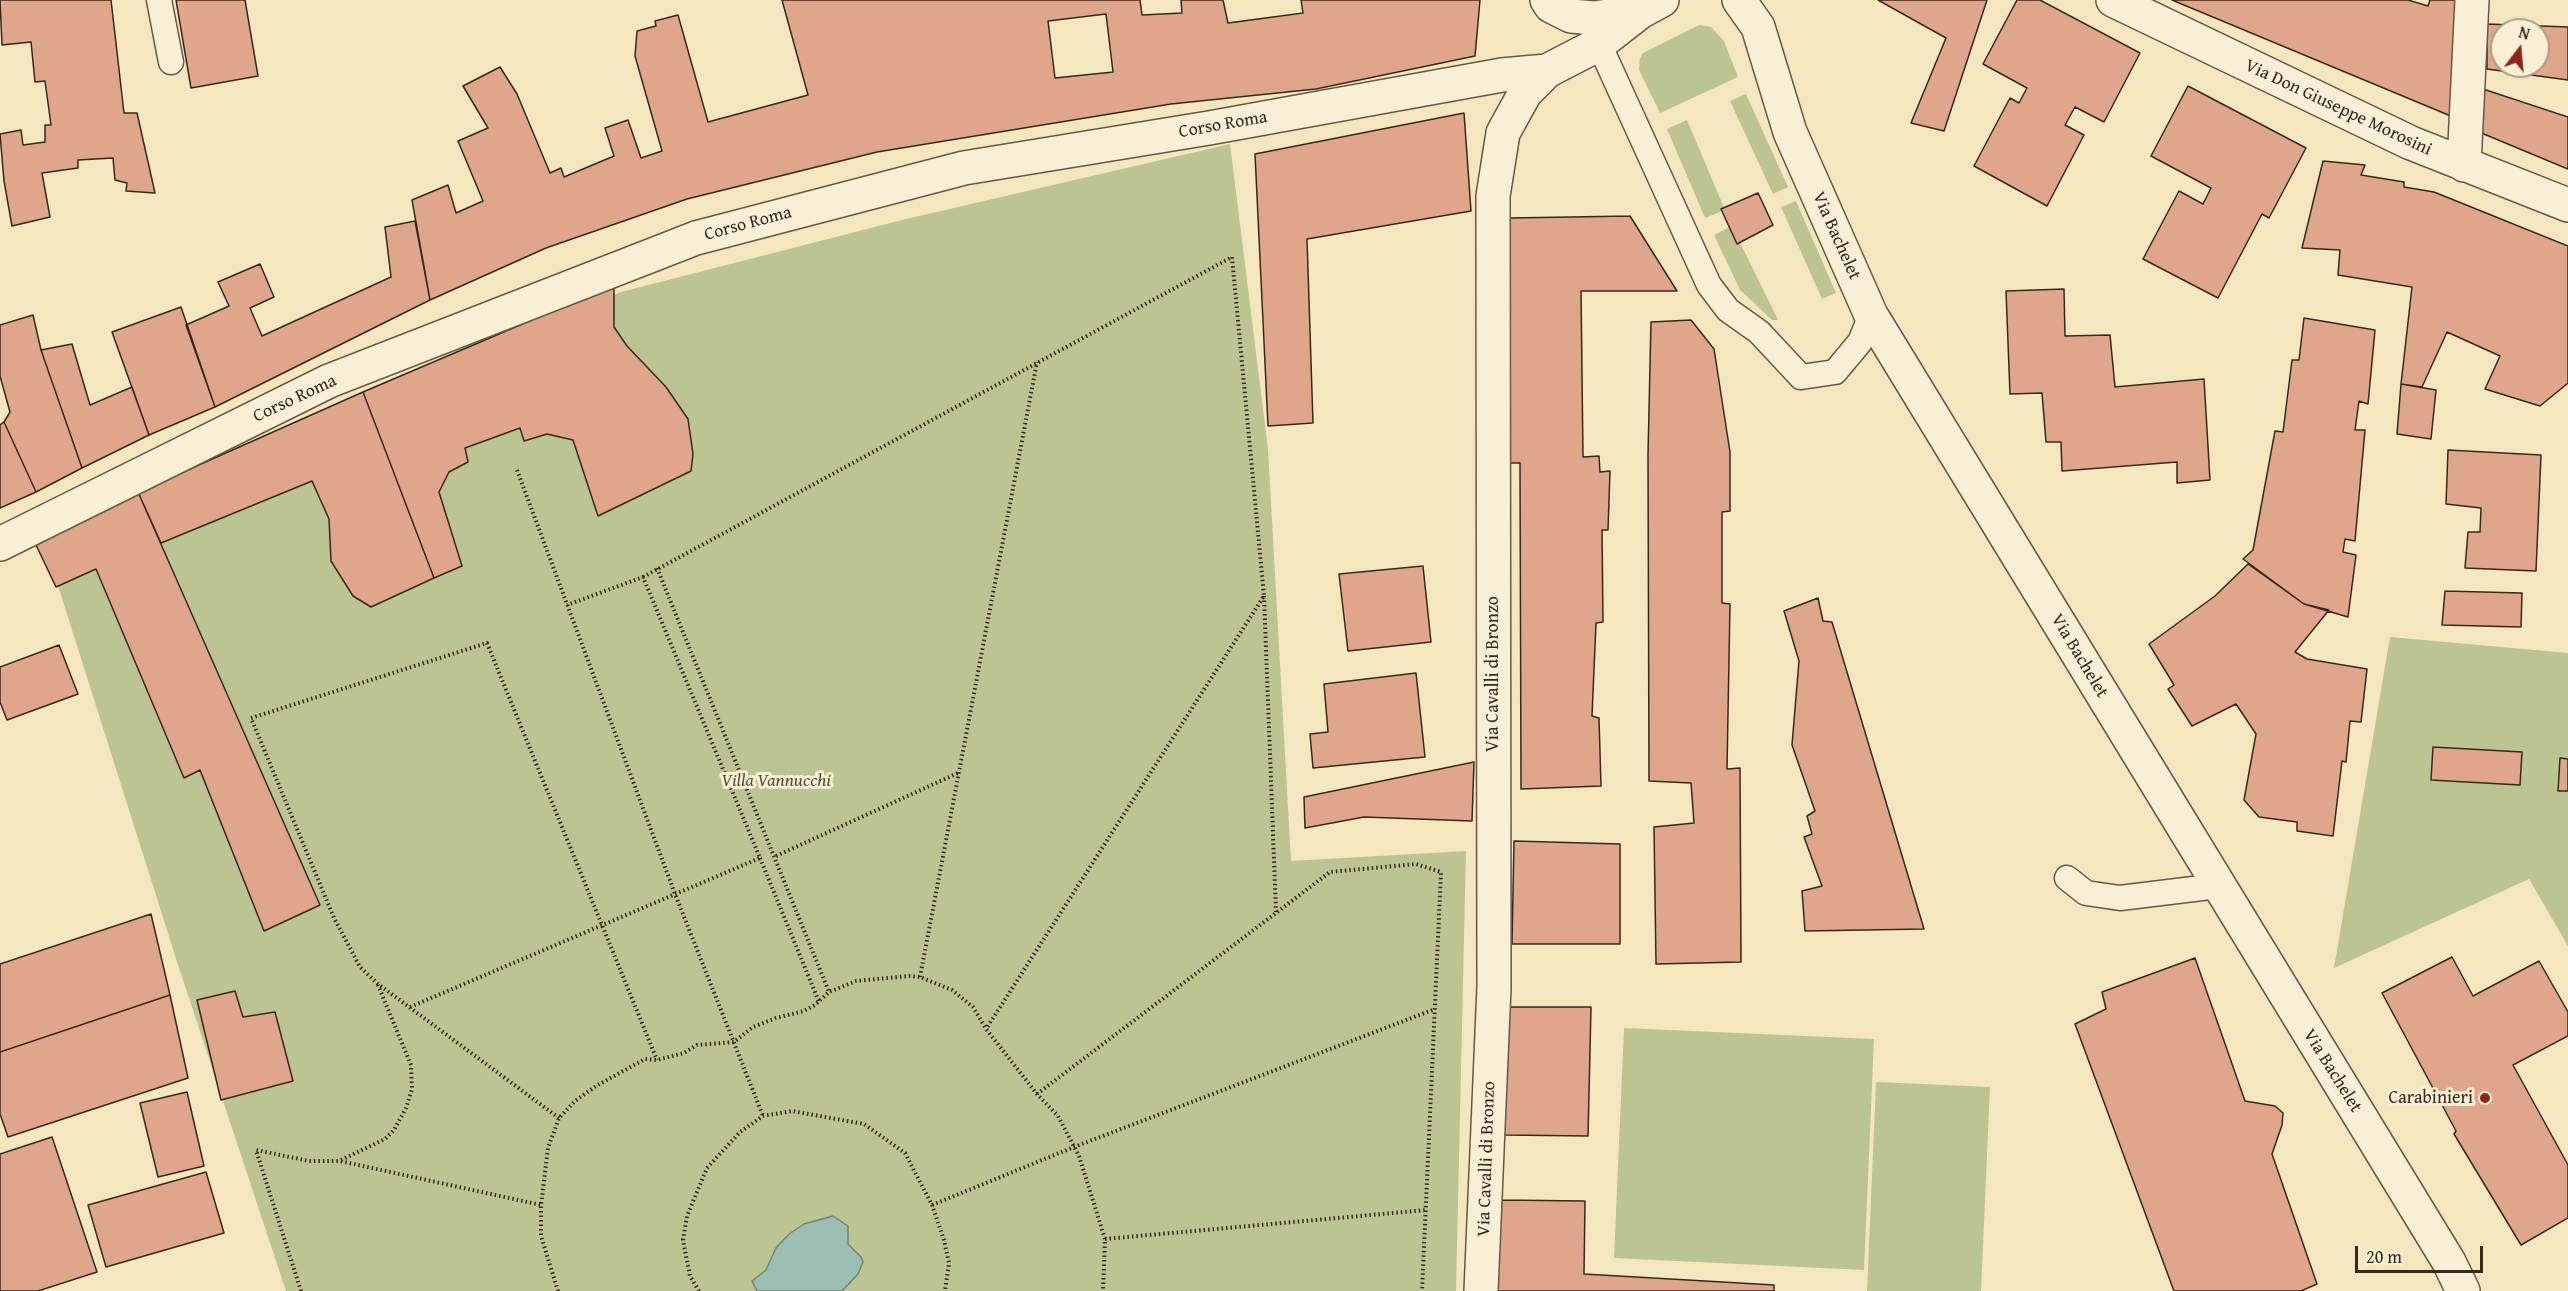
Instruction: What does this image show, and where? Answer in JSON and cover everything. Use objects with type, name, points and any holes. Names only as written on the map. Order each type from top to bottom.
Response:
[{"type":"street","points":[[1547,0],[1551,6],[1571,16],[1594,18],[1651,6]]},
{"type":"street","name":"Via Bachelet","points":[[1739,0],[1758,27],[1791,132],[1871,315],[2449,1262],[2463,1291]]},
{"type":"street","name":"Via Don Giuseppe Morosini","points":[[2113,0],[2411,143],[2568,205]]},
{"type":"street","points":[[2464,165],[2472,0]]},
{"type":"street","points":[[1546,71],[1599,44],[1651,6]]},
{"type":"street","name":"Corso Roma","points":[[0,544],[329,381],[696,238],[964,168],[1209,128],[1502,75],[1546,71]]},
{"type":"street","name":"Via Cavalli di Bronzo","points":[[1481,1291],[1494,987],[1493,196],[1503,134],[1525,93],[1546,71]]},
{"type":"lane","points":[[159,0],[171,62]]},
{"type":"lane","points":[[1599,44],[1709,285],[1728,310],[1759,332],[1801,377],[1835,372],[1860,342],[1871,315]]},
{"type":"lane","points":[[2067,878],[2086,893],[2120,898],[2218,886]]},
{"type":"path","points":[[567,605],[643,577],[1232,257],[1264,596],[1276,913]]},
{"type":"path","points":[[920,977],[1037,362]]},
{"type":"path","points":[[517,470],[675,894],[763,1116]]},
{"type":"path","points":[[657,568],[830,992]]},
{"type":"path","points":[[643,577],[819,1002]]},
{"type":"path","points":[[986,1029],[1264,596]]},
{"type":"path","points":[[559,1118],[378,984],[360,967],[334,918],[251,717],[487,643],[657,1060]]},
{"type":"path","points":[[776,856],[958,773]]},
{"type":"path","points":[[409,1007],[760,858]]},
{"type":"path","points":[[1037,1094],[1330,872],[1416,864],[1441,872],[1422,1291]]},
{"type":"path","points":[[558,1291],[541,1236],[541,1205],[548,1148],[559,1118],[575,1101],[596,1086],[645,1059],[657,1060],[684,1053],[697,1045],[734,1042],[753,1028],[776,1018],[804,1011],[830,992],[856,981],[920,977],[952,990],[973,1007],[986,1029],[1037,1094],[1058,1116],[1090,1186],[1105,1239],[1103,1291]]},
{"type":"path","points":[[340,1161],[385,1139],[394,1130],[406,1108],[412,1089],[411,1065],[378,984]]},
{"type":"path","points":[[932,1205],[1074,1147],[1435,1009]]},
{"type":"path","points":[[699,1291],[690,1276],[683,1240],[687,1216],[714,1158],[740,1132],[763,1116],[792,1111],[864,1124],[905,1153],[932,1205],[949,1263],[945,1291]]},
{"type":"path","points":[[301,1291],[256,1150],[309,1161],[340,1161],[541,1205]]},
{"type":"path","points":[[1105,1239],[1426,1210]]},
{"type":"green space","points":[[1699,25],[1711,27],[1724,41],[1738,77],[1660,113],[1639,70],[1640,58],[1643,53]]},
{"type":"green space","points":[[1746,94],[1788,187],[1773,194],[1730,101]]},
{"type":"green space","points":[[1687,120],[1725,210],[1705,218],[1667,129]]},
{"type":"green space","name":"Villa Vannucchi","points":[[1230,144],[1268,449],[1291,861],[1466,851],[1456,1291],[286,1291],[179,968],[47,551],[291,427],[621,292],[902,220]]},
{"type":"green space","points":[[1796,201],[1836,293],[1822,299],[1781,207]]},
{"type":"green space","points":[[1732,226],[1778,320],[1772,320],[1740,290],[1714,235]]},
{"type":"green space","points":[[2390,637],[2568,653],[2568,946],[2529,879],[2334,968]]},
{"type":"green space","points":[[1624,1028],[1874,1039],[1864,1270],[1614,1258]]},
{"type":"green space","points":[[1876,1082],[1990,1087],[1981,1291],[1867,1291]]},
{"type":"water","points":[[833,1216],[848,1226],[848,1244],[863,1262],[858,1274],[842,1291],[757,1291],[752,1281],[766,1270],[776,1248],[789,1234],[804,1224]]},
{"type":"building","points":[[0,0],[111,0],[124,113],[137,113],[155,193],[126,191],[127,183],[115,180],[113,158],[78,160],[78,168],[42,173],[50,217],[12,226],[4,181],[0,134],[21,130],[23,145],[45,142],[45,125],[51,125],[45,81],[35,82],[31,42],[2,45]]},
{"type":"building","points":[[176,0],[245,0],[258,76],[191,88]]},
{"type":"building","points":[[782,0],[1140,0],[1142,15],[1182,13],[1181,0],[1223,0],[1228,23],[1303,13],[1301,0],[1480,0],[1475,56],[1316,89],[1171,104],[877,152],[687,199],[546,248],[430,300],[412,200],[448,185],[456,213],[483,201],[458,141],[488,128],[463,86],[500,67],[517,94],[550,173],[561,168],[564,177],[614,156],[605,128],[628,120],[641,158],[662,151],[635,56],[637,31],[656,26],[655,21],[678,15],[708,122],[808,95]],"holes":[[[1106,14],[1113,72],[1055,78],[1048,21]]]},
{"type":"building","points":[[1878,0],[1987,0],[1944,131],[1911,123],[1946,38]]},
{"type":"building","points":[[2017,0],[2040,0],[2140,53],[2104,122],[2075,107],[2065,125],[2084,135],[2047,206],[1974,166],[2010,98],[2019,103],[2027,88],[1983,64]]},
{"type":"building","points":[[2172,0],[2408,0],[2428,6],[2430,0],[2464,0],[2458,119]]},
{"type":"building","points":[[2487,24],[2490,24],[2490,69],[2487,69]]},
{"type":"building","points":[[2550,26],[2568,27],[2568,80],[2550,78]]},
{"type":"building","points":[[2188,86],[2306,148],[2269,218],[2262,214],[2218,298],[2143,259],[2179,191],[2203,204],[2211,188],[2151,156]]},
{"type":"building","points":[[2477,87],[2568,117],[2568,169],[2479,132]]},
{"type":"building","points":[[1464,113],[1471,211],[1307,239],[1313,423],[1268,426],[1255,154]]},
{"type":"building","points":[[2323,161],[2365,165],[2361,175],[2404,182],[2404,187],[2434,192],[2568,246],[2568,383],[2540,406],[2485,389],[2500,356],[2447,332],[2422,387],[2401,384],[2412,287],[2338,275],[2340,250],[2302,248]]},
{"type":"building","points":[[1758,193],[1773,225],[1737,244],[1721,209]]},
{"type":"building","points":[[1630,216],[1677,291],[1581,291],[1583,457],[1599,456],[1600,472],[1610,471],[1608,530],[1602,530],[1603,622],[1596,623],[1592,716],[1599,718],[1601,786],[1521,789],[1520,463],[1509,463],[1510,218]]},
{"type":"building","points":[[415,221],[430,300],[215,407],[186,325],[229,306],[218,282],[260,264],[274,297],[250,308],[262,336],[391,277],[385,227]]},
{"type":"building","points":[[614,285],[614,327],[627,346],[666,387],[688,419],[693,454],[691,471],[598,516],[573,440],[547,434],[524,441],[520,428],[465,448],[468,462],[449,472],[439,492],[462,566],[434,578],[363,392]]},
{"type":"building","points":[[2064,289],[2065,336],[2110,335],[2115,387],[2204,379],[2210,480],[2177,483],[2177,462],[2062,471],[2061,442],[2046,442],[2042,393],[2010,394],[2006,291]]},
{"type":"building","points":[[181,307],[215,407],[149,435],[112,332]]},
{"type":"building","points":[[33,315],[41,350],[82,468],[36,492],[4,422],[10,412],[0,376],[0,325]]},
{"type":"building","points":[[2304,318],[2375,330],[2368,404],[2359,401],[2355,430],[2365,430],[2355,541],[2345,539],[2343,552],[2356,555],[2348,617],[2304,604],[2243,559],[2253,550],[2275,431],[2283,432],[2292,360],[2299,360]]},
{"type":"building","points":[[1691,320],[1714,349],[1730,452],[1730,511],[1722,512],[1722,603],[1730,604],[1727,769],[1740,768],[1741,962],[1656,964],[1654,827],[1694,823],[1691,783],[1649,781],[1648,454],[1651,322]]},
{"type":"building","points":[[72,344],[90,405],[132,387],[149,435],[82,468],[41,350]]},
{"type":"building","points":[[2401,384],[2436,390],[2431,439],[2397,434]]},
{"type":"building","points":[[363,392],[434,578],[371,607],[353,596],[331,561],[329,519],[312,481],[161,543],[138,492]]},
{"type":"building","points":[[4,422],[36,492],[0,508],[0,425]]},
{"type":"building","points":[[2448,450],[2541,455],[2536,571],[2465,568],[2468,532],[2480,532],[2481,508],[2446,504]]},
{"type":"building","points":[[138,492],[320,905],[264,931],[200,770],[184,778],[96,569],[56,587],[36,545]]},
{"type":"building","points":[[2248,564],[2304,604],[2329,610],[2295,652],[2307,659],[2367,669],[2361,722],[2350,721],[2346,762],[2342,761],[2333,836],[2297,831],[2297,822],[2259,817],[2244,800],[2256,734],[2236,704],[2192,726],[2168,689],[2174,685],[2149,644],[2215,596]]},
{"type":"building","points":[[1423,566],[1431,642],[1348,651],[1339,574]]},
{"type":"building","points":[[2445,591],[2522,593],[2521,627],[2442,625]]},
{"type":"building","points":[[1818,598],[1823,621],[1832,622],[1924,929],[1805,931],[1802,891],[1822,886],[1804,837],[1812,834],[1807,816],[1815,811],[1792,745],[1799,661],[1784,611]]},
{"type":"building","points":[[59,645],[78,694],[7,720],[0,702],[0,667]]},
{"type":"building","points":[[1416,673],[1425,757],[1313,768],[1310,734],[1328,732],[1324,684]]},
{"type":"building","points":[[2433,747],[2522,752],[2520,785],[2431,780]]},
{"type":"building","points":[[2560,758],[2568,759],[2568,791],[2558,791]]},
{"type":"building","points":[[1474,762],[1472,821],[1364,817],[1305,828],[1304,797]]},
{"type":"building","points":[[1514,841],[1620,844],[1620,944],[1512,944]]},
{"type":"building","points":[[151,914],[170,995],[0,1052],[0,964]]},
{"type":"building","name":"Carabinieri","points":[[2452,957],[2473,996],[2539,961],[2568,1012],[2568,1036],[2513,1065],[2568,1165],[2568,1218],[2521,1245],[2454,1134],[2456,1131],[2382,993]]},
{"type":"building","points":[[2195,958],[2245,1101],[2275,1106],[2283,1113],[2282,1125],[2272,1154],[2317,1284],[2301,1291],[2174,1291],[2075,1024],[2106,1009],[2102,992]]},
{"type":"building","points":[[235,991],[243,1017],[275,1012],[293,1081],[221,1100],[197,1000]]},
{"type":"building","points":[[170,995],[188,1078],[8,1137],[0,1114],[0,1052]]},
{"type":"building","points":[[1507,1007],[1591,1007],[1588,1136],[1504,1135]]},
{"type":"building","points":[[187,1092],[204,1166],[158,1177],[140,1103]]},
{"type":"building","points":[[52,1137],[97,1272],[38,1291],[0,1291],[0,1154]]},
{"type":"building","points":[[206,1172],[224,1233],[106,1267],[88,1205]]},
{"type":"building","points":[[1501,1200],[1585,1201],[1584,1274],[1774,1285],[1774,1291],[1497,1291]]},
{"type":"place","name":"Carabinieri","points":[[2485,1098]]}]
